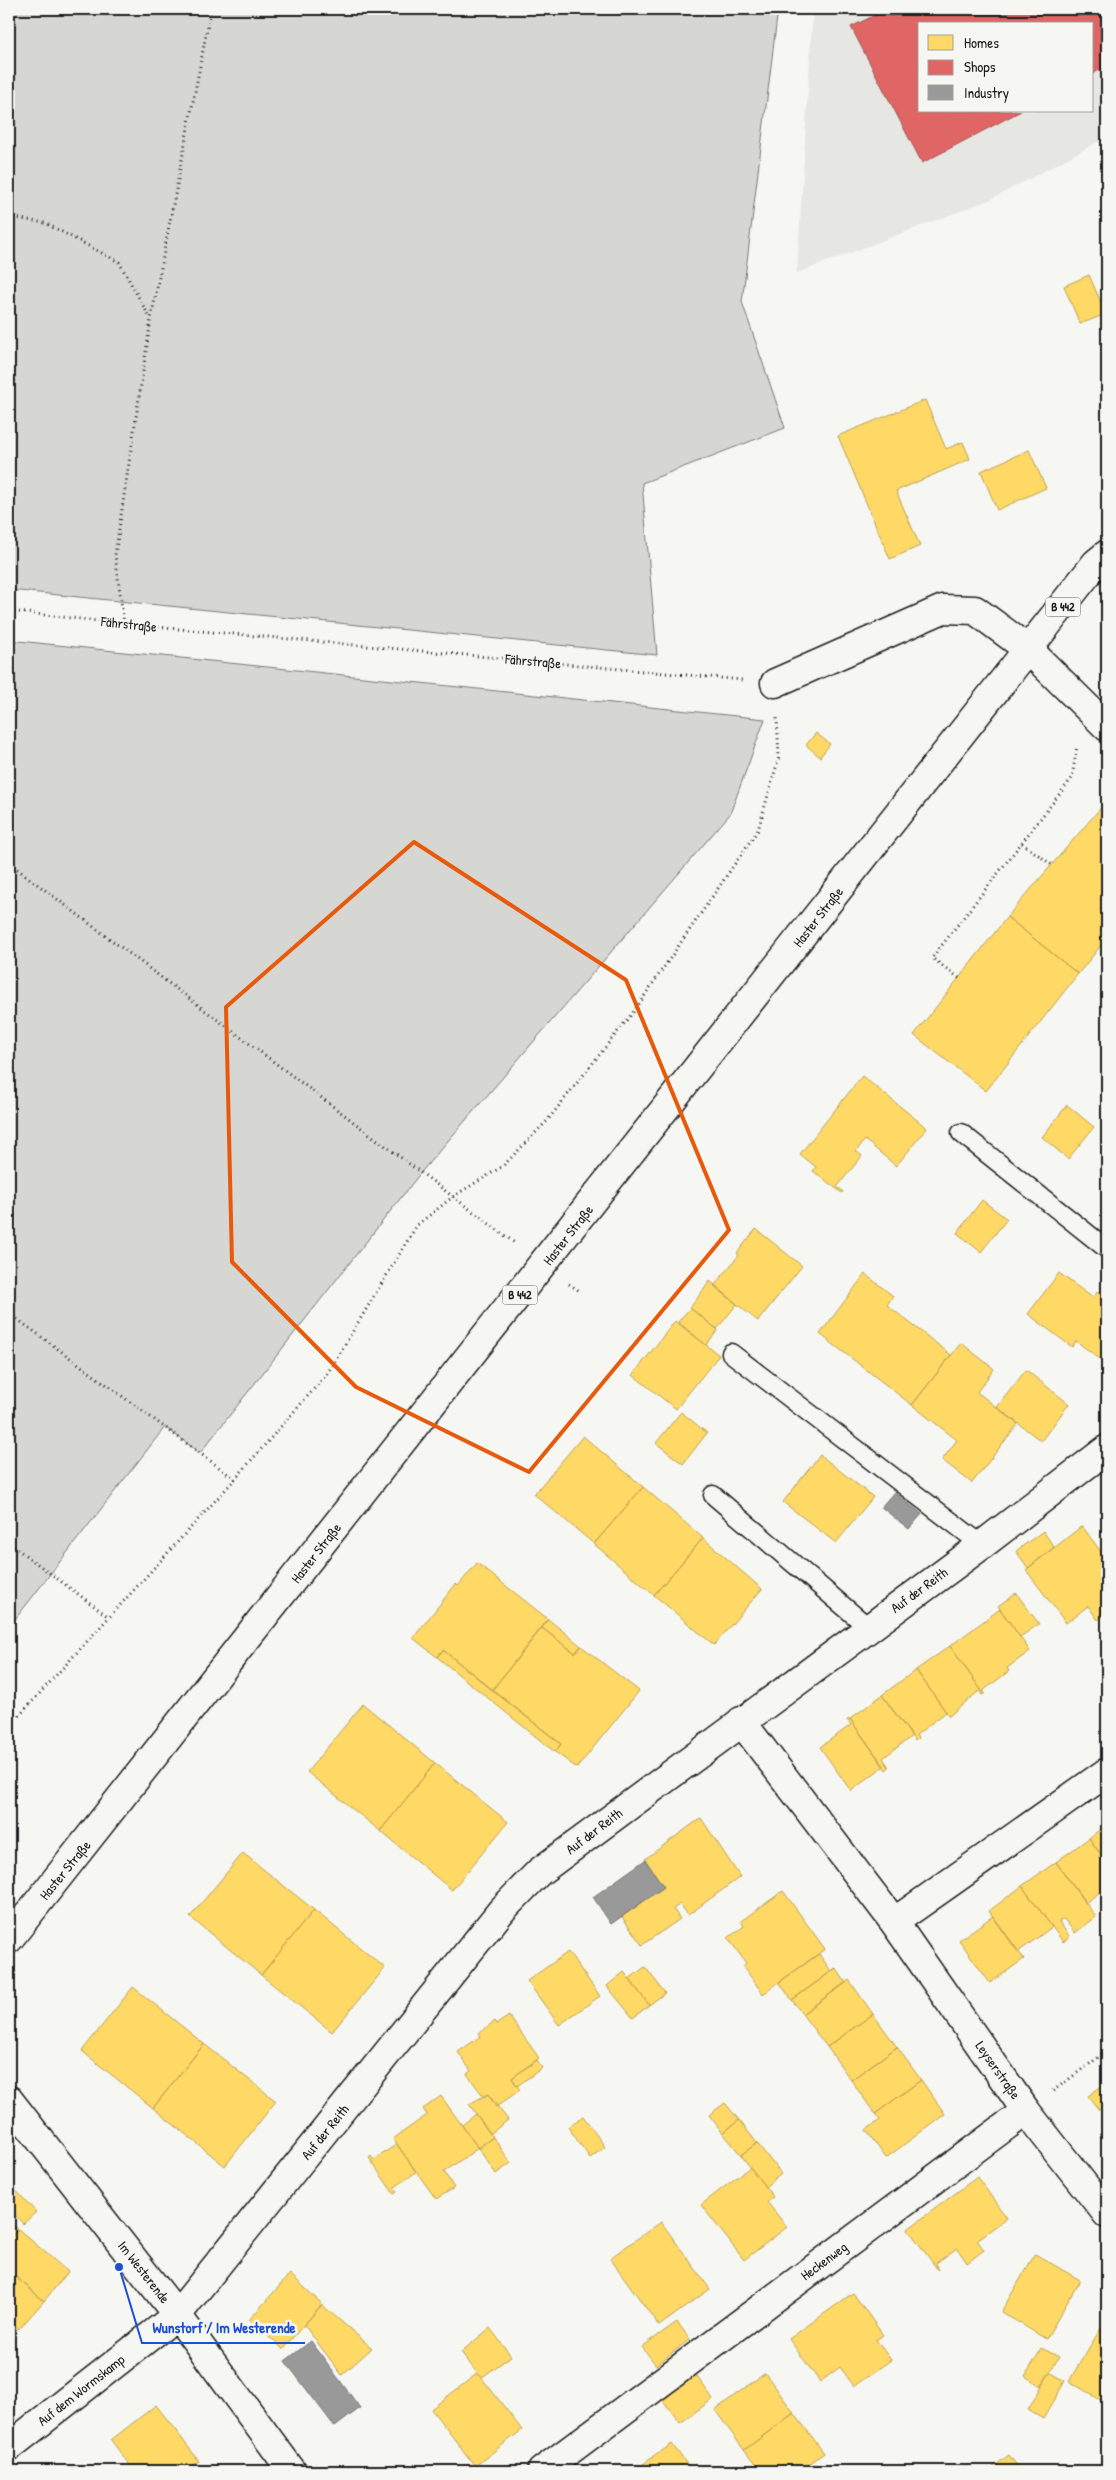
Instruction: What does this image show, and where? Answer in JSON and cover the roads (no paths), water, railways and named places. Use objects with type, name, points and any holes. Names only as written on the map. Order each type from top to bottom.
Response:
[{"type":"street","name":"Haster Straße","points":[[9,1939],[543,1266],[1096,564],[1107,554]]},
{"type":"street","points":[[775,684],[943,609],[975,610],[1029,650],[1107,727]]},
{"type":"street","name":"Auf der Reith","points":[[178,2315],[508,1904],[539,1872],[868,1627],[982,1545],[1107,1449]]},
{"type":"street","name":"Leyserstraße","points":[[742,1721],[894,1922],[1026,2111],[1107,2214]]},
{"type":"street","points":[[894,1922],[1107,1772]]},
{"type":"street","name":"Im Westerende","points":[[9,2100],[178,2315],[292,2471]]},
{"type":"street","name":"Heckenweg","points":[[542,2471],[1026,2111]]},
{"type":"street","name":"Auf dem Wormskamp","points":[[9,2446],[178,2315]]},
{"type":"lane","points":[[961,1133],[1107,1250]]},
{"type":"lane","points":[[731,1353],[982,1545]]},
{"type":"lane","points":[[713,1495],[868,1627]]},
{"type":"place","name":"Wunstorf / Im Westerende","points":[[119,2267]]}]
